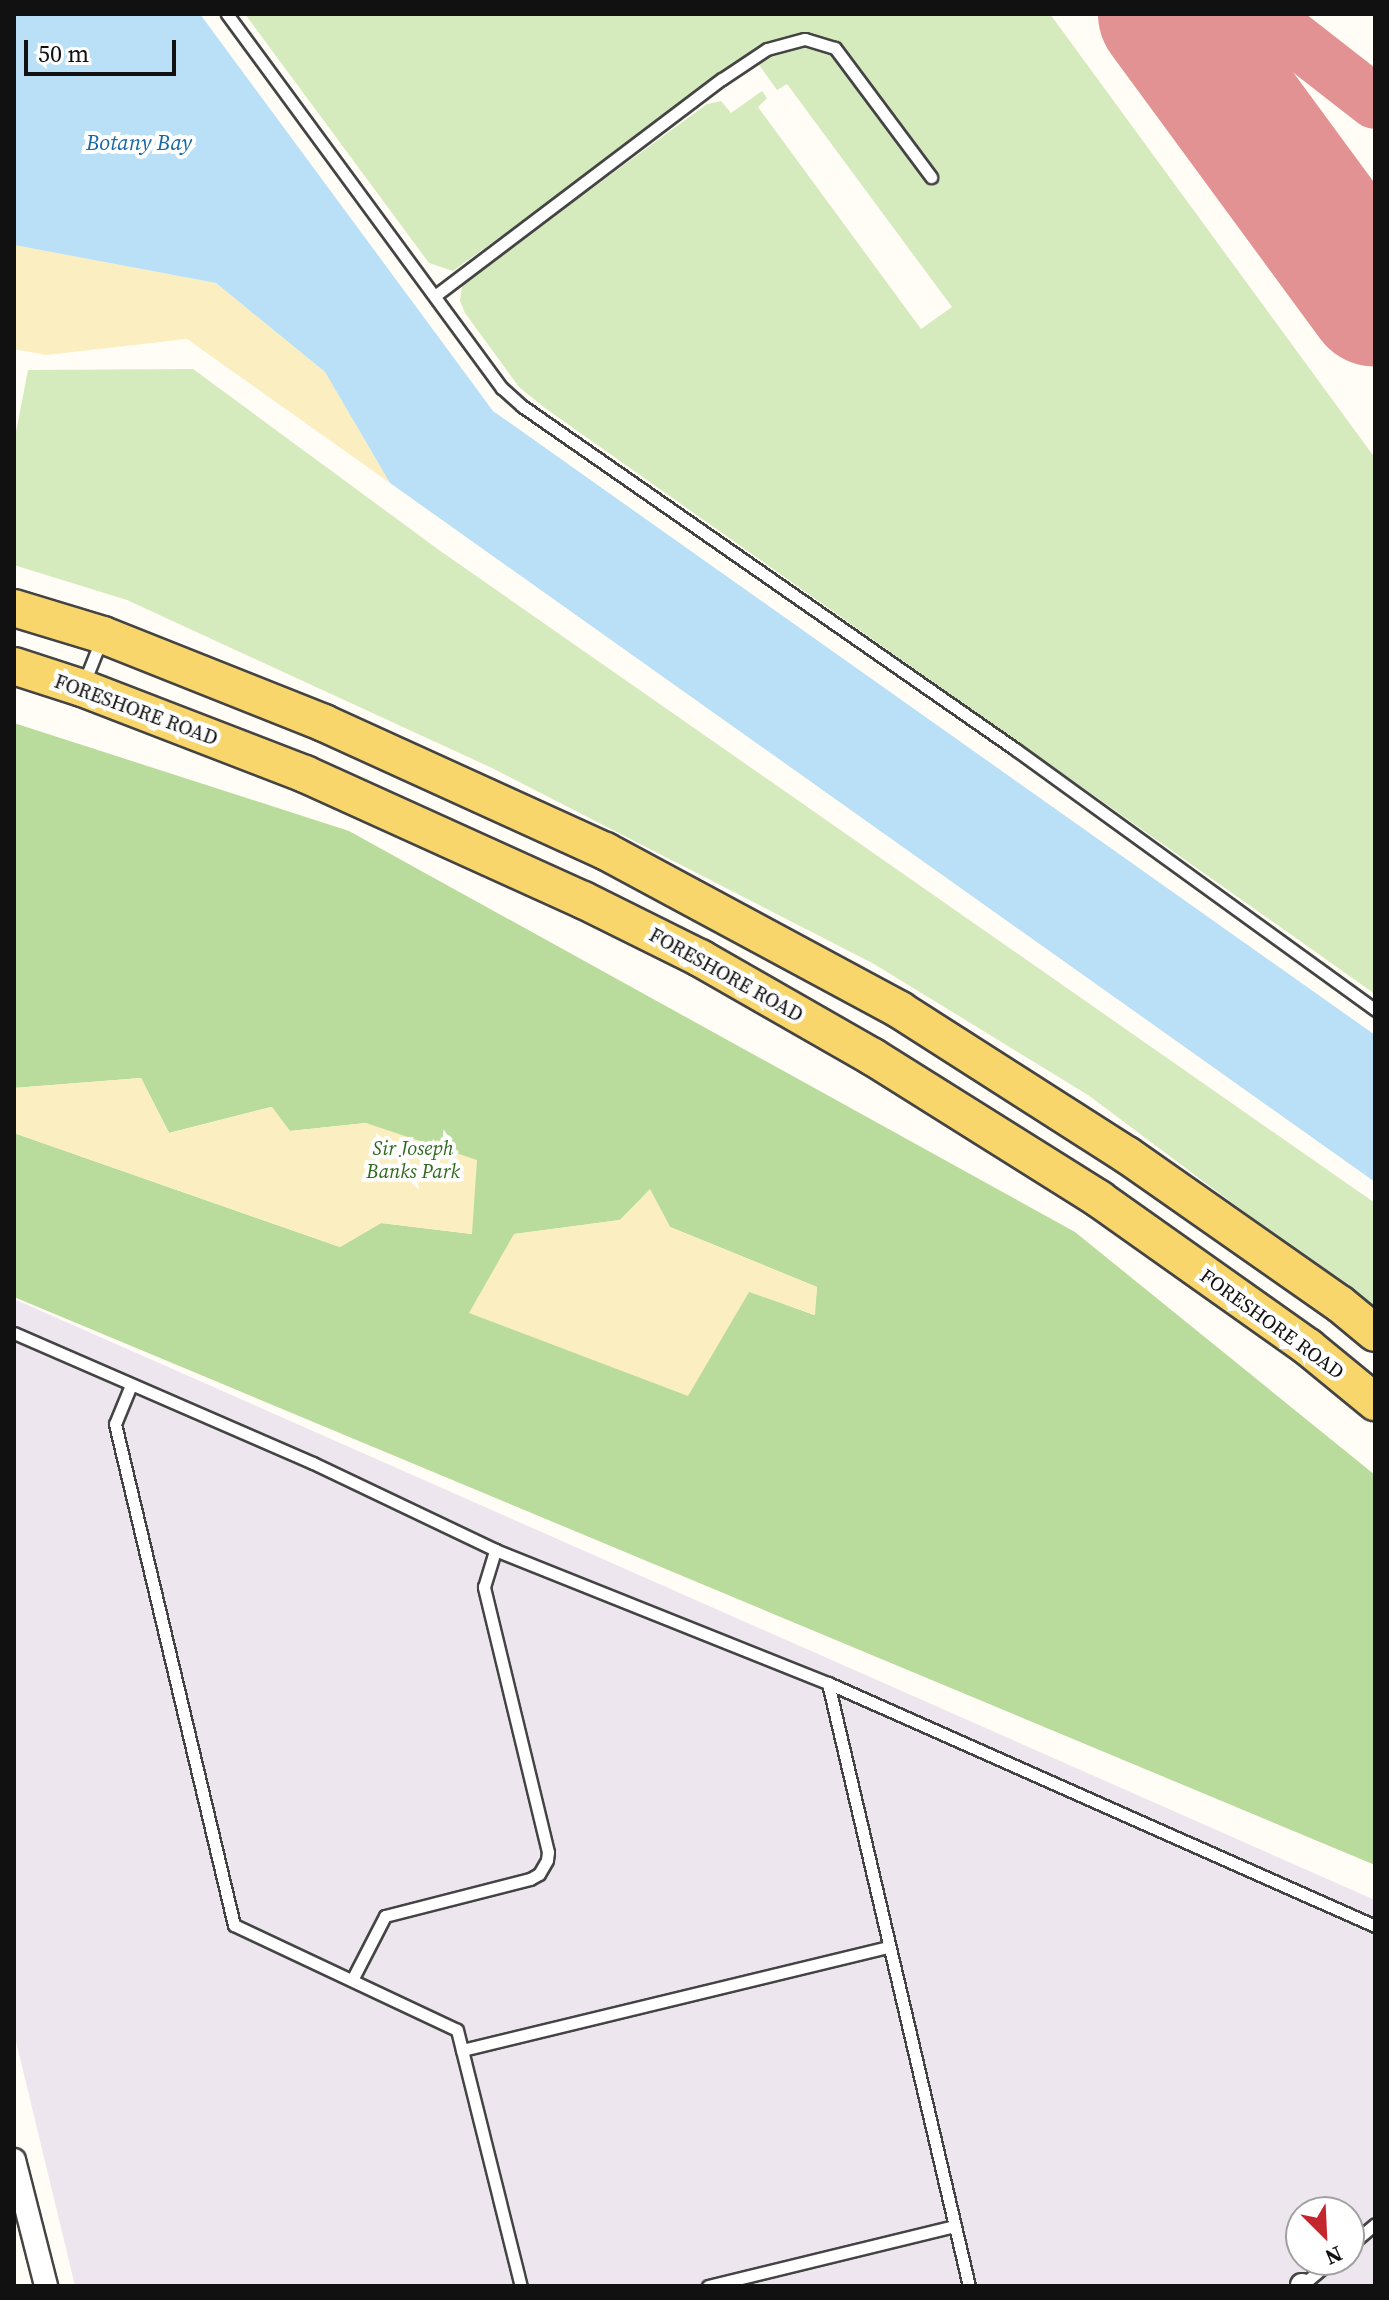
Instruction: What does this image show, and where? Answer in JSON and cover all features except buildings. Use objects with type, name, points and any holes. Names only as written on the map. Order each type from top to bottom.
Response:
[{"type":"main road","points":[[14,608],[103,635],[324,723],[605,851],[900,1010],[1127,1155],[1340,1304],[1375,1333]]},
{"type":"main road","name":"FORESHORE ROAD","points":[[14,666],[82,688],[305,774],[583,900],[713,966],[873,1057],[1099,1199],[1308,1347],[1375,1402]]},
{"type":"street","points":[[15,2166],[46,2286]]},
{"type":"lane","points":[[227,14],[502,388],[522,406],[1015,749],[1375,1010]]},
{"type":"lane","points":[[436,295],[722,79],[767,49],[805,39],[835,48],[931,177]]},
{"type":"lane","points":[[82,688],[103,635]]},
{"type":"lane","points":[[14,1333],[313,1463],[495,1550],[828,1683],[1375,1926]]},
{"type":"lane","points":[[131,1385],[115,1424],[234,1925],[457,2030],[521,2286]]},
{"type":"lane","points":[[352,1980],[385,1916],[530,1879],[539,1874],[547,1860],[548,1852],[484,1587],[495,1550]]},
{"type":"lane","points":[[828,1683],[969,2286]]},
{"type":"lane","points":[[462,2050],[889,1947]]},
{"type":"lane","points":[[708,2286],[955,2226]]},
{"type":"shaded area","points":[[14,1299],[1375,1900],[1375,2286],[75,2286],[14,2033]]},
{"type":"green space","points":[[245,14],[1050,14],[1375,458],[1375,994],[545,408],[519,387],[465,313],[460,301],[462,287],[472,276],[707,104],[721,101],[731,113],[762,91],[767,98],[758,107],[921,329],[952,307],[787,84],[777,90],[757,62],[790,46],[809,44],[824,48],[839,59],[933,184],[940,179],[842,48],[825,38],[804,33],[770,41],[453,271],[429,263]]},
{"type":"green space","points":[[193,369],[439,550],[1375,1203],[1375,1310],[1088,1095],[874,964],[492,768],[127,600],[14,565],[14,442],[28,370]]},
{"type":"green space","name":"Sir Joseph Banks Park","points":[[14,723],[349,831],[1075,1232],[1375,1475],[1375,1865],[14,1297],[14,1133],[340,1247],[381,1223],[472,1234],[366,1123],[290,1131],[271,1107],[169,1133],[141,1078],[14,1088]],"holes":[[[650,1190],[670,1227],[817,1287],[814,1315],[749,1291],[515,1234],[620,1220]]]},
{"type":"sand","points":[[14,245],[216,283],[325,372],[390,483],[187,339],[46,355],[14,349]]},
{"type":"sand","points":[[141,1078],[169,1133],[272,1107],[290,1131],[366,1123],[477,1160],[472,1234],[381,1223],[340,1247],[14,1133],[14,1088]]},
{"type":"sand","points":[[650,1189],[670,1227],[817,1287],[815,1315],[749,1292],[688,1396],[469,1313],[514,1234],[620,1220]]},
{"type":"water","name":"Botany Bay","points":[[14,14],[200,14],[493,411],[1375,1035],[1375,1182],[390,483],[325,372],[216,283],[14,245]]},
{"type":"taxiway","points":[[1232,14],[1226,53],[1238,108],[1315,217]]},
{"type":"taxiway","points":[[1262,14],[1375,102]]},
{"type":"runway","points":[[1166,14],[1375,299]]}]
